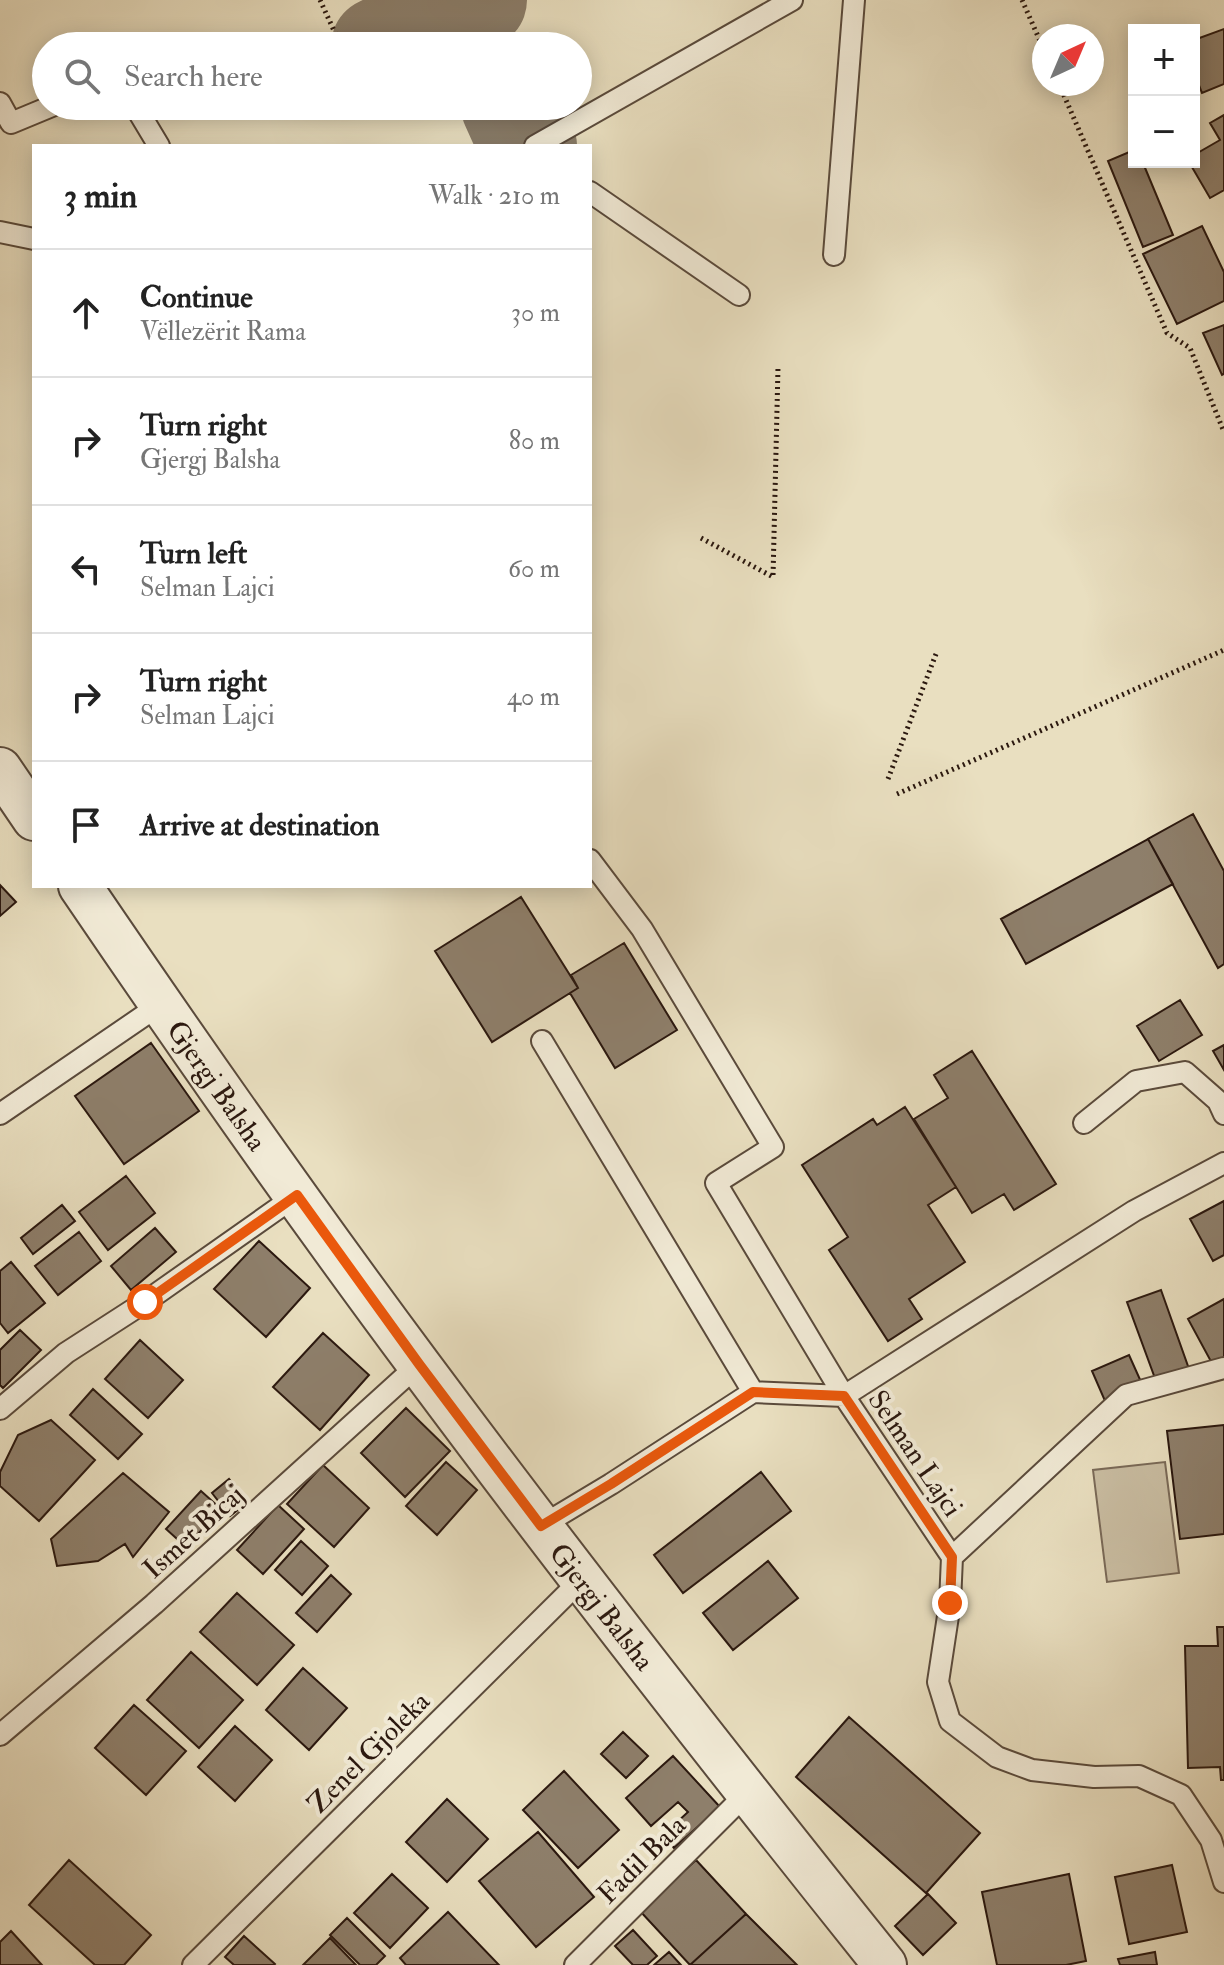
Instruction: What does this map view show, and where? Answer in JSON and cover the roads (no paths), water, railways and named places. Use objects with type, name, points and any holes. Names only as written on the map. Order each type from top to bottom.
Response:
[{"type":"street","points":[[3,781],[32,817]]},
{"type":"street","name":"Gjergj Balsha","points":[[81,888],[419,1364],[747,1793],[885,1965]]},
{"type":"lane","points":[[592,114],[792,0]]},
{"type":"lane","points":[[834,255],[854,0]]},
{"type":"lane","points":[[0,103],[11,123],[32,114]]},
{"type":"lane","points":[[143,120],[158,144]]},
{"type":"lane","points":[[539,144],[581,120]]},
{"type":"lane","points":[[592,193],[739,295]]},
{"type":"lane","points":[[0,232],[32,239]]},
{"type":"lane","points":[[592,863],[642,929],[773,1147],[716,1183],[844,1396],[1134,1211],[1224,1163]]},
{"type":"lane","points":[[0,1114],[161,1004]]},
{"type":"lane","points":[[541,1526],[753,1392],[542,1041]]},
{"type":"lane","points":[[1084,1123],[1136,1081],[1185,1072],[1218,1101],[1224,1114]]},
{"type":"lane","points":[[0,1409],[66,1353],[145,1302],[297,1195]]},
{"type":"lane","name":"Ismet Bicaj","points":[[0,1735],[154,1604],[419,1364]]},
{"type":"lane","points":[[952,1557],[1126,1395],[1224,1368]]},
{"type":"lane","name":"Selman Lajci","points":[[753,1392],[844,1396],[952,1557],[950,1603],[938,1682],[950,1721],[997,1757],[1032,1770],[1094,1777],[1139,1776],[1181,1795],[1211,1840],[1224,1882]]},
{"type":"lane","name":"Zenel Gjoleka","points":[[193,1965],[582,1579]]},
{"type":"lane","name":"Fadil Bala","points":[[575,1965],[747,1793]]}]
